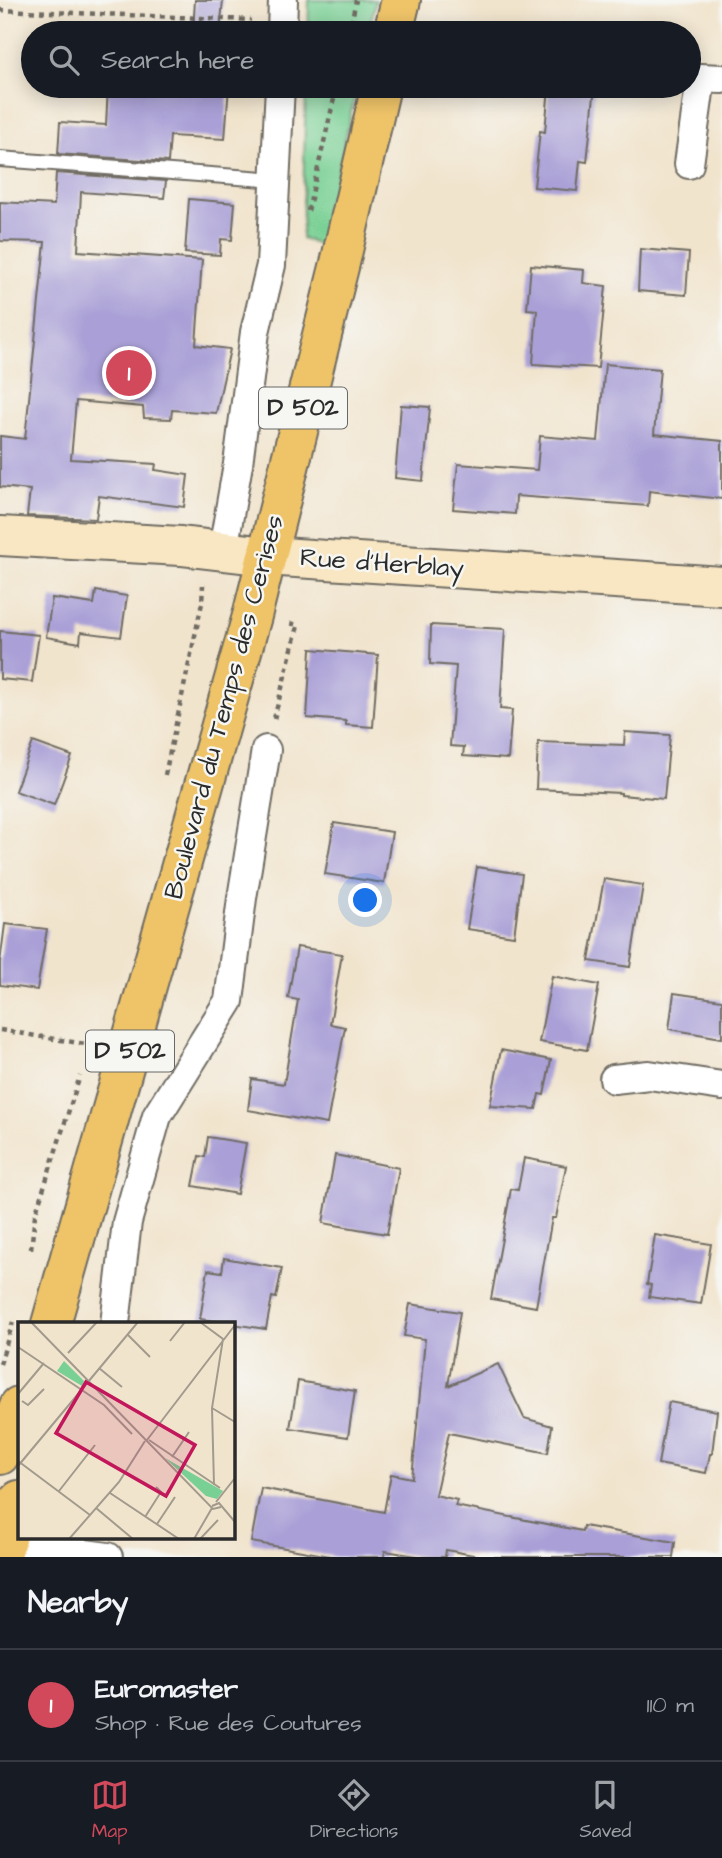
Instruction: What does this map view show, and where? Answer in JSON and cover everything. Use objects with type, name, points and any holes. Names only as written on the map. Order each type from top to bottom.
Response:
[{"type":"main road","name":"Boulevard du Temps des Cerises","points":[[52,1322],[252,616],[341,260],[378,98]]},
{"type":"main road","name":"Rue d'Herblay","points":[[0,536],[722,586]]},
{"type":"main road","points":[[0,1455],[18,1409]]},
{"type":"main road","points":[[2,1548],[18,1503]]},
{"type":"street","points":[[701,93],[704,75]]},
{"type":"street","points":[[223,550],[235,483],[255,332],[271,265],[279,98]]},
{"type":"street","points":[[689,164],[700,98]]},
{"type":"street","points":[[115,1322],[127,1222],[157,1116],[229,1002],[242,898],[266,750]]},
{"type":"street","points":[[614,1079],[649,1075],[722,1086]]},
{"type":"street","points":[[2,1548],[92,1551]]},
{"type":"lane","points":[[0,159],[276,180]]},
{"type":"path","points":[[351,20],[356,0]]},
{"type":"path","points":[[0,10],[396,20]]},
{"type":"path","points":[[0,1030],[130,1051]]},
{"type":"green space","points":[[309,0],[376,0],[371,21],[308,21]]},
{"type":"green space","points":[[306,98],[354,98],[321,246],[302,238]]},
{"type":"building","points":[[195,0],[223,0],[221,21],[194,21]]},
{"type":"building","points":[[107,98],[228,98],[225,139],[170,136],[168,162],[58,154],[60,122],[106,125]]},
{"type":"building","points":[[548,98],[594,98],[587,162],[580,161],[577,191],[534,187],[540,131],[545,132]]},
{"type":"building","points":[[56,173],[166,181],[164,198],[81,192],[78,251],[202,260],[196,345],[230,349],[216,413],[172,410],[171,419],[144,418],[143,407],[76,401],[71,459],[156,464],[155,470],[188,475],[184,507],[99,496],[96,519],[27,516],[30,490],[0,487],[0,436],[25,439],[45,242],[0,241],[0,202],[54,205]]},
{"type":"building","points":[[189,199],[235,203],[232,240],[221,239],[220,255],[185,253]]},
{"type":"building","points":[[640,249],[689,253],[686,295],[638,291]]},
{"type":"building","points":[[531,265],[584,270],[583,283],[606,286],[598,368],[533,364],[537,310],[527,309]]},
{"type":"building","points":[[605,364],[660,369],[654,434],[722,441],[722,499],[649,491],[648,506],[516,496],[515,514],[453,509],[458,464],[537,470],[540,436],[598,441]]},
{"type":"building","points":[[401,405],[430,407],[423,481],[395,478]]},
{"type":"building","points":[[96,591],[127,596],[121,637],[81,632],[80,643],[46,637],[52,598],[94,604]]},
{"type":"building","points":[[431,625],[505,629],[500,709],[512,710],[508,759],[463,756],[464,747],[450,746],[456,666],[430,664]]},
{"type":"building","points":[[0,631],[39,635],[32,682],[0,679]]},
{"type":"building","points":[[311,649],[378,655],[373,727],[346,725],[346,721],[307,718]]},
{"type":"building","points":[[625,732],[670,735],[664,799],[621,793],[536,789],[538,742],[624,745]]},
{"type":"building","points":[[33,742],[72,756],[54,805],[15,791]]},
{"type":"building","points":[[334,823],[392,832],[384,883],[325,874]]},
{"type":"building","points":[[477,867],[522,874],[514,936],[467,929]]},
{"type":"building","points":[[604,879],[643,885],[630,967],[589,961]]},
{"type":"building","points":[[5,924],[47,929],[37,990],[0,985]]},
{"type":"building","points":[[297,947],[342,954],[330,1024],[345,1027],[327,1124],[248,1110],[252,1079],[284,1084],[298,1000],[288,998]]},
{"type":"building","points":[[552,976],[599,985],[587,1050],[539,1042]]},
{"type":"building","points":[[674,993],[722,1000],[722,1038],[669,1029]]},
{"type":"building","points":[[501,1050],[551,1060],[544,1095],[539,1094],[536,1109],[490,1106]]},
{"type":"building","points":[[208,1137],[246,1143],[237,1194],[193,1186],[199,1156],[205,1157]]},
{"type":"building","points":[[335,1155],[399,1168],[387,1234],[323,1223]]},
{"type":"building","points":[[524,1158],[566,1166],[556,1218],[552,1218],[536,1307],[491,1299],[511,1189],[518,1190]]},
{"type":"building","points":[[655,1235],[711,1244],[701,1304],[649,1297],[651,1285],[647,1284]]},
{"type":"building","points":[[224,1258],[282,1268],[276,1298],[272,1297],[266,1329],[234,1324],[234,1322],[200,1319],[208,1270],[222,1272]]},
{"type":"building","points":[[410,1304],[460,1312],[448,1386],[498,1364],[524,1418],[552,1426],[548,1453],[449,1433],[435,1495],[457,1500],[455,1506],[582,1531],[583,1526],[675,1542],[673,1557],[484,1557],[446,1550],[445,1557],[423,1557],[385,1551],[384,1557],[336,1557],[251,1542],[261,1488],[384,1512],[391,1474],[412,1478],[425,1339],[404,1336]]},
{"type":"building","points":[[298,1381],[355,1391],[348,1437],[290,1428]]},
{"type":"building","points":[[669,1402],[717,1411],[712,1454],[706,1473],[658,1464]]},
{"type":"place","name":"Euromaster","points":[[129,373]]}]
